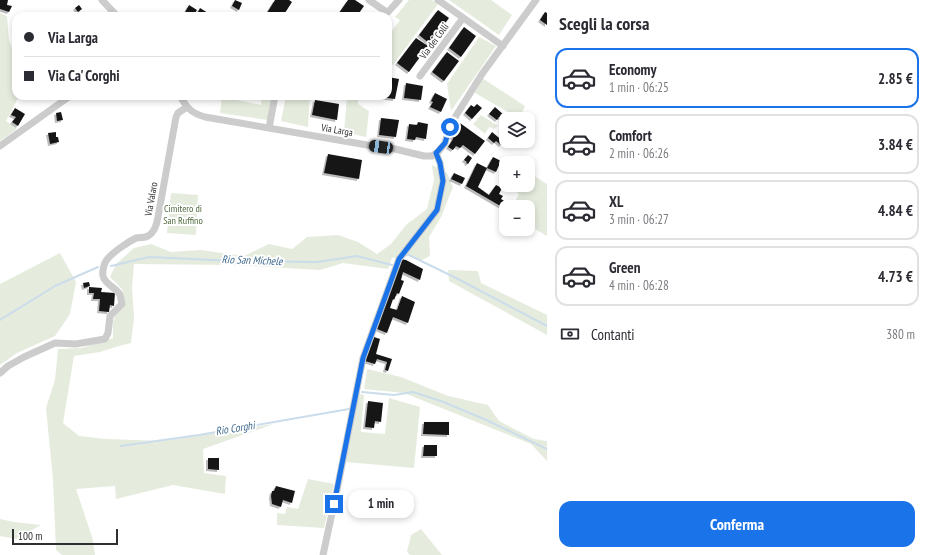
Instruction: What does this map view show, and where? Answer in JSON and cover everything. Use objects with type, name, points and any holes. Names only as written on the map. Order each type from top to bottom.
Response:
[{"type":"street","points":[[102,0],[113,12]]},
{"type":"street","points":[[369,0],[384,11],[388,12],[399,0]]},
{"type":"street","name":"Via dei Colli","points":[[438,0],[503,46]]},
{"type":"street","points":[[324,555],[363,358],[399,259],[437,210],[443,181],[440,163],[436,153],[445,143],[450,127],[482,74],[536,0]]},
{"type":"street","name":"Via dei Colli","points":[[420,76],[463,18]]},
{"type":"street","points":[[0,146],[64,100]]},
{"type":"street","name":"Via Larga","points":[[183,100],[191,112],[205,117],[395,149],[424,156],[432,156],[436,153]]},
{"type":"street","points":[[269,128],[274,100]]},
{"type":"street","name":"Via Valaro","points":[[0,372],[24,357],[55,343],[76,344],[105,338],[108,333],[110,316],[122,304],[121,296],[108,284],[103,276],[104,265],[106,260],[112,254],[136,238],[148,236],[155,228],[176,117],[178,113],[187,107]]},
{"type":"green space","points":[[409,0],[432,0],[438,4],[393,65],[392,31],[400,20],[395,17]]},
{"type":"green space","points":[[449,0],[491,0],[512,15],[499,35]]},
{"type":"green space","points":[[0,13],[7,16],[9,40],[12,48],[12,100],[17,100],[6,121],[17,129],[0,141]]},
{"type":"green space","points":[[479,37],[496,46],[451,111],[447,84]]},
{"type":"green space","points":[[482,78],[525,106],[522,112],[508,112],[475,93]]},
{"type":"green space","points":[[222,100],[236,100],[261,105],[262,100],[270,100],[268,120],[220,113]]},
{"type":"green space","points":[[285,100],[310,100],[308,127],[281,121]]},
{"type":"green space","points":[[347,100],[358,100],[358,104],[369,111],[366,137],[344,132]]},
{"type":"green space","points":[[481,115],[498,126],[494,129],[489,127],[485,134],[473,124]]},
{"type":"green space","points":[[432,165],[447,173],[453,187],[441,217],[429,237],[430,256],[420,261],[409,256],[392,258],[388,269],[343,263],[320,270],[232,265],[134,264],[132,287],[134,318],[131,343],[100,352],[74,356],[63,423],[79,436],[106,439],[163,441],[274,424],[203,449],[204,473],[226,476],[225,494],[173,485],[116,499],[115,486],[76,489],[93,540],[95,555],[62,555],[56,550],[53,480],[46,408],[55,380],[58,349],[82,348],[113,338],[115,316],[125,305],[122,289],[110,277],[116,264],[134,248],[151,244],[171,252],[200,250],[244,256],[269,244],[292,249],[307,237],[338,235],[358,242],[377,254],[391,244],[406,225],[427,209],[434,180]]},
{"type":"green space","points":[[535,176],[547,184],[547,236],[535,229],[535,200],[516,200],[519,194],[517,192],[535,192]]},
{"type":"green space","name":"Cimitero di San Ruffino","points":[[171,193],[198,195],[196,235],[167,233]]},
{"type":"green space","points":[[60,253],[76,282],[70,314],[55,336],[17,353],[0,365],[0,284]]},
{"type":"green space","points":[[448,270],[478,271],[481,283],[547,315],[547,335],[449,281]]},
{"type":"green space","points":[[367,369],[401,377],[448,396],[488,405],[499,421],[534,439],[547,441],[547,461],[531,444],[404,393],[364,389]]},
{"type":"green space","points":[[359,394],[364,395],[361,432],[385,434],[389,398],[420,407],[414,468],[346,462]]},
{"type":"green space","points":[[308,479],[334,484],[324,528],[277,525],[277,513],[285,514],[287,507],[298,509]]},
{"type":"green space","points":[[0,519],[41,525],[16,539],[0,536]]},
{"type":"green space","points":[[421,529],[442,555],[410,555],[407,552],[411,535]]},
{"type":"building","points":[[0,0],[8,0],[7,5],[12,6],[9,12],[0,9]]},
{"type":"building","points":[[235,0],[242,3],[239,10],[232,6]]},
{"type":"building","points":[[275,0],[289,0],[292,2],[286,12],[268,12]]},
{"type":"building","points":[[348,0],[355,0],[364,6],[360,12],[340,12]]},
{"type":"building","points":[[79,5],[82,9],[78,12],[75,8]]},
{"type":"building","points":[[189,5],[197,10],[196,12],[185,12]]},
{"type":"building","points":[[200,8],[206,12],[198,12]]},
{"type":"building","points":[[438,10],[449,18],[430,44],[419,35]]},
{"type":"building","points":[[545,12],[547,13],[547,25],[540,20]]},
{"type":"building","points":[[464,27],[476,36],[461,57],[449,48]]},
{"type":"building","points":[[416,38],[428,46],[409,72],[397,63]]},
{"type":"building","points":[[447,52],[459,61],[444,81],[432,72]]},
{"type":"building","points":[[392,78],[399,79],[395,99],[392,99]]},
{"type":"building","points":[[406,83],[423,86],[421,100],[404,98]]},
{"type":"building","points":[[435,93],[447,99],[441,112],[430,107]]},
{"type":"building","points":[[315,100],[339,104],[337,120],[312,115]]},
{"type":"building","points":[[477,104],[482,108],[472,119],[465,113],[471,105],[474,107]]},
{"type":"building","points":[[495,107],[501,112],[499,112],[499,117],[497,120],[489,114]]},
{"type":"building","points":[[15,108],[25,114],[18,126],[12,122],[16,117],[11,115]]},
{"type":"building","points":[[61,112],[63,120],[57,121],[56,113]]},
{"type":"building","points":[[381,118],[399,120],[396,137],[379,135]]},
{"type":"building","points":[[418,122],[428,124],[426,139],[416,137],[415,140],[407,139],[409,124],[417,125]]},
{"type":"building","points":[[460,123],[485,141],[475,154],[463,145],[460,148],[456,146],[453,150],[448,147],[453,139],[452,136]]},
{"type":"building","points":[[56,132],[56,137],[58,137],[59,142],[50,144],[48,133]]},
{"type":"building","points":[[492,132],[499,138],[499,143],[496,141],[494,143],[488,138]]},
{"type":"building","points":[[328,154],[362,160],[359,179],[324,173]]},
{"type":"building","points":[[468,155],[472,158],[468,164],[464,160]]},
{"type":"building","points":[[493,157],[499,160],[499,165],[496,172],[487,168]]},
{"type":"building","points":[[477,163],[487,168],[478,187],[489,195],[496,185],[499,186],[499,194],[503,196],[501,199],[503,200],[499,200],[499,205],[466,186]]},
{"type":"building","points":[[454,173],[465,178],[462,184],[451,179]]},
{"type":"building","points":[[401,259],[423,269],[420,280],[403,272],[401,280],[404,281],[399,294],[397,293],[394,300],[393,299],[390,308],[397,310],[402,296],[415,302],[408,323],[393,317],[387,333],[377,329]]},
{"type":"building","points":[[89,282],[90,286],[84,288],[83,283]]},
{"type":"building","points":[[89,287],[102,288],[101,292],[115,293],[114,306],[110,305],[109,312],[99,311],[100,299],[93,299],[94,293],[89,293]]},
{"type":"building","points":[[374,337],[380,339],[376,354],[392,359],[388,371],[385,370],[387,362],[377,359],[375,364],[365,361]]},
{"type":"building","points":[[368,401],[383,403],[381,422],[375,421],[374,428],[365,427]]},
{"type":"building","points":[[424,422],[449,422],[449,435],[423,434]]},
{"type":"building","points":[[424,445],[437,445],[437,456],[423,456]]},
{"type":"building","points":[[208,458],[219,458],[219,470],[208,469]]},
{"type":"building","points":[[276,486],[295,491],[292,503],[283,500],[281,507],[272,504],[272,491],[274,491]]},
{"type":"waterway","name":"Rio San Michele","points":[[406,255],[407,254],[458,279],[547,326]]},
{"type":"waterway","name":"Rio San Michele","points":[[111,266],[149,257],[234,261],[317,262],[357,256],[392,265]]},
{"type":"waterway","name":"Rio San Michele","points":[[0,320],[55,286],[98,267]]},
{"type":"waterway","name":"Rio Corghi","points":[[362,392],[394,395],[413,392],[441,401],[484,419],[547,449]]},
{"type":"waterway","name":"Rio Corghi","points":[[121,446],[199,435],[349,409]]},
{"type":"route","points":[[334,504],[363,358],[399,259],[437,210],[443,181],[440,163],[436,153],[445,143],[450,127]]}]
